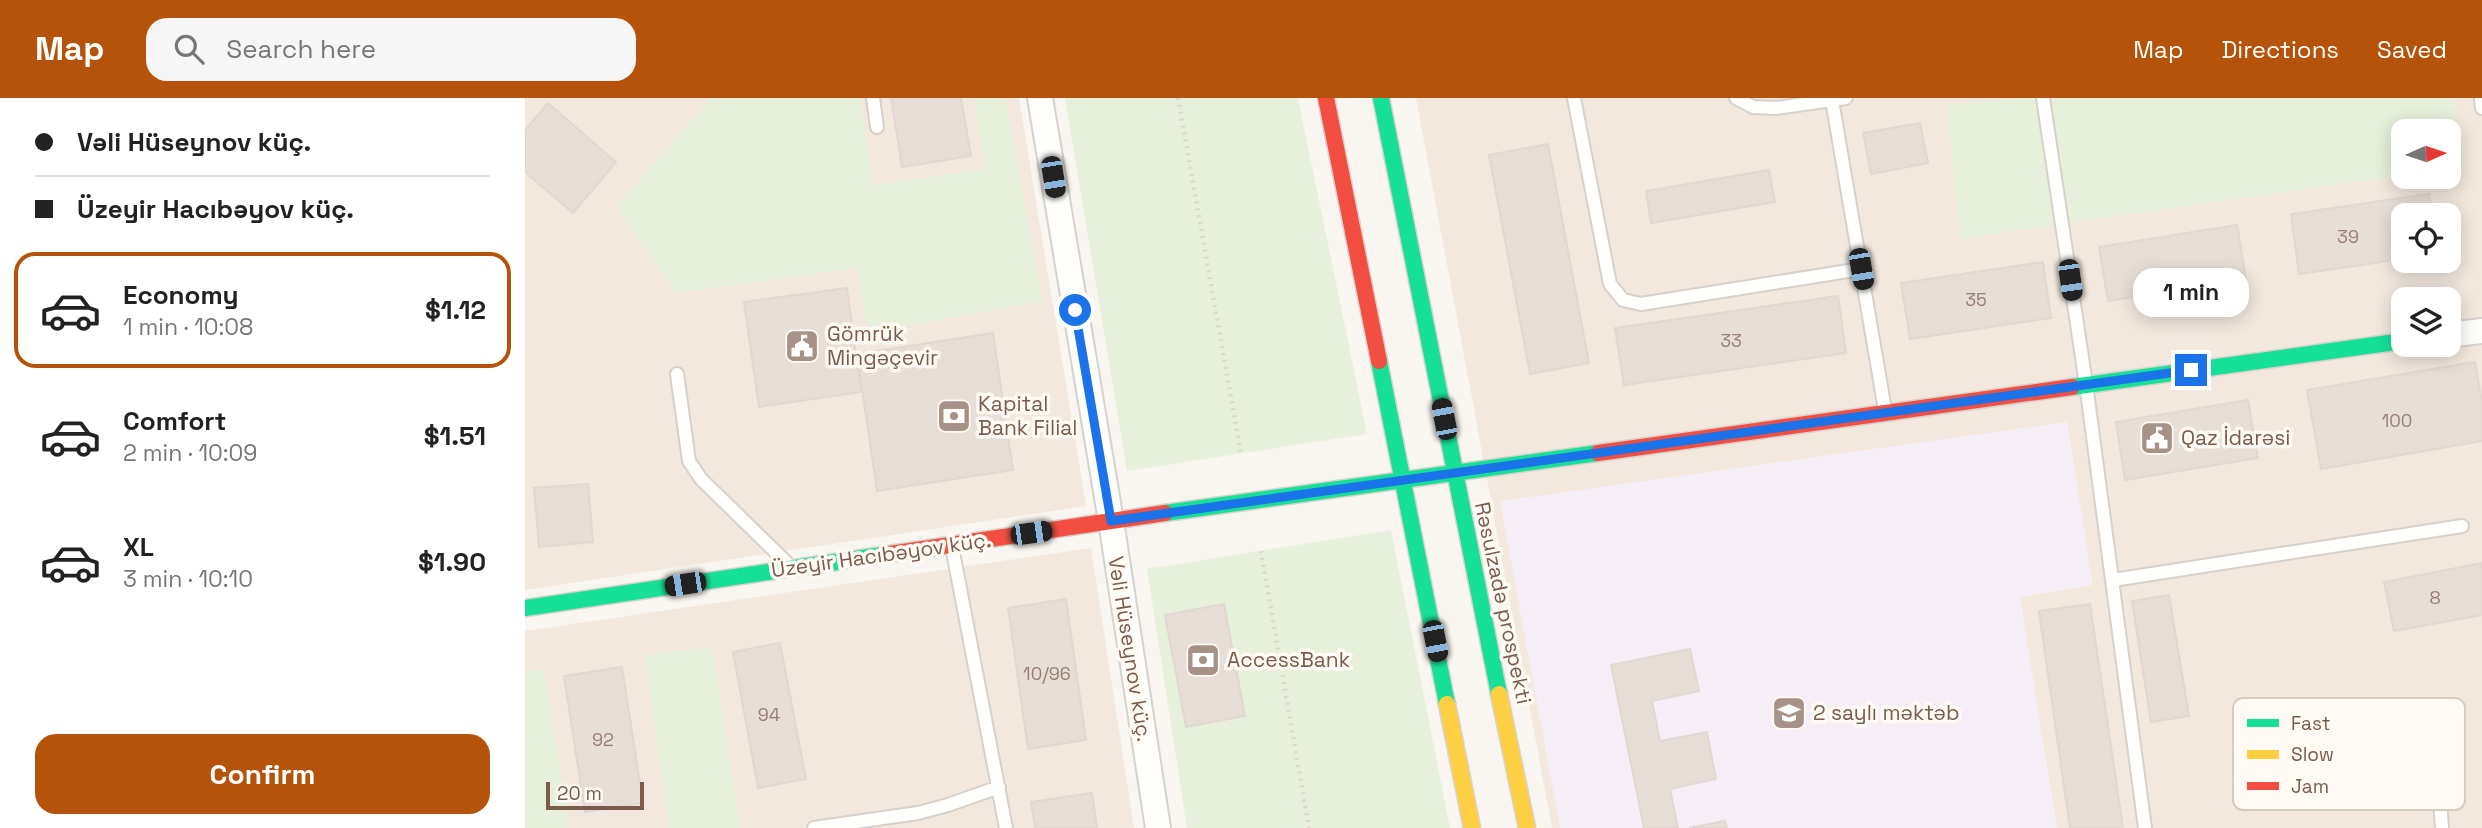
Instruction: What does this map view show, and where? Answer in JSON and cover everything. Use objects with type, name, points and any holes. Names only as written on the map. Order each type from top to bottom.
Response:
[{"type":"street","name":"Vəli Hüseynov küç.","points":[[1040,98],[1111,521],[1158,828]]},
{"type":"street","points":[[1327,98],[1472,828]]},
{"type":"street","name":"Rəsulzadə prospekti","points":[[1381,98],[1527,828]]},
{"type":"street","points":[[2461,333],[2482,331]]},
{"type":"street","name":"Üzeyir Hacıbəyov küç.","points":[[525,608],[1111,521],[2391,343]]},
{"type":"lane","points":[[873,98],[877,127]]},
{"type":"lane","points":[[1574,98],[1610,284],[1623,300],[1641,304],[1861,269]]},
{"type":"lane","points":[[1735,98],[1753,107],[1776,108],[1846,98]]},
{"type":"lane","points":[[2043,98],[2113,580],[2145,828]]},
{"type":"lane","points":[[2481,98],[2482,108]]},
{"type":"lane","points":[[1832,100],[1886,413]]},
{"type":"lane","points":[[677,374],[689,461],[701,479],[793,568]]},
{"type":"lane","points":[[2113,580],[2462,526]]},
{"type":"lane","points":[[951,544],[1006,828]]},
{"type":"lane","points":[[814,828],[918,813],[999,787]]},
{"type":"lane","points":[[2441,810],[2442,828]]},
{"type":"path","points":[[1178,98],[1241,454]]},
{"type":"path","points":[[1261,551],[1309,828]]},
{"type":"shaded area","points":[[525,98],[1019,98],[1086,506],[525,590]]},
{"type":"shaded area","points":[[1416,98],[2482,98],[2482,828],[1552,828]]},
{"type":"shaded area","name":"2 saylı məktəb","points":[[2067,422],[2093,585],[2020,597],[2057,828],[1560,828],[1500,501]]},
{"type":"shaded area","points":[[1091,548],[1134,828],[525,828],[525,631]]},
{"type":"green space","points":[[708,98],[860,98],[873,185],[985,169],[974,98],[1005,98],[1042,301],[868,333],[857,268],[677,293],[616,207],[708,102]]},
{"type":"green space","points":[[1065,98],[1298,98],[1367,434],[1127,471]]},
{"type":"green space","points":[[2014,98],[2455,98],[2457,119],[2391,119],[2391,177],[1960,239],[1947,106]]},
{"type":"green space","points":[[1391,530],[1450,828],[1187,828],[1147,569]]},
{"type":"green space","points":[[712,647],[740,828],[669,828],[645,655]]},
{"type":"green space","points":[[544,669],[569,828],[525,828],[525,672]]},
{"type":"building","points":[[891,98],[961,98],[971,156],[902,167]]},
{"type":"building","points":[[548,103],[616,162],[573,213],[525,172],[525,130]]},
{"type":"building","points":[[1920,123],[1928,163],[1871,174],[1863,133]]},
{"type":"building","points":[[1548,144],[1589,363],[1530,374],[1489,155]]},
{"type":"building","points":[[1769,170],[1775,202],[1651,223],[1646,191]]},
{"type":"building","points":[[2429,194],[2430,203],[2391,203],[2391,261],[2299,274],[2291,214]]},
{"type":"building","points":[[2237,225],[2246,279],[2108,301],[2099,247]]},
{"type":"building","points":[[2043,262],[2051,318],[1910,339],[1901,283]]},
{"type":"building","points":[[847,288],[861,392],[759,407],[744,302]]},
{"type":"building","points":[[1838,296],[1846,353],[1624,385],[1615,328]]},
{"type":"building","points":[[993,333],[1013,470],[877,491],[857,354]]},
{"type":"building","points":[[2475,362],[2482,401],[2482,441],[2321,469],[2307,390]]},
{"type":"building","points":[[2248,400],[2258,458],[2125,480],[2116,422]]},
{"type":"building","points":[[588,484],[593,542],[539,547],[534,488]]},
{"type":"building","points":[[2482,563],[2482,615],[2394,631],[2384,582]]},
{"type":"building","points":[[2169,595],[2189,716],[2151,722],[2132,601]]},
{"type":"building","points":[[1066,599],[1086,740],[1028,749],[1008,608]]},
{"type":"building","points":[[1224,604],[1245,716],[1186,727],[1165,615]]},
{"type":"building","points":[[2090,604],[2123,828],[2070,828],[2039,611]]},
{"type":"building","points":[[780,643],[806,779],[758,788],[733,652]]},
{"type":"building","points":[[1690,649],[1699,691],[1652,701],[1660,741],[1707,732],[1716,779],[1670,789],[1678,828],[1644,828],[1611,665]]},
{"type":"building","points":[[622,667],[643,803],[585,812],[564,676]]},
{"type":"building","points":[[1092,793],[1097,828],[1035,828],[1031,802]]},
{"type":"building","points":[[1725,821],[1727,828],[1689,828]]},
{"type":"traffic: fast","points":[[1381,98],[1499,694]]},
{"type":"traffic: fast","points":[[2072,387],[2391,343]]},
{"type":"traffic: fast","points":[[1379,361],[1447,704]]},
{"type":"traffic: fast","points":[[1165,513],[1598,453]]},
{"type":"traffic: fast","points":[[525,608],[883,555]]},
{"type":"traffic: slow","points":[[1499,694],[1527,828]]},
{"type":"traffic: slow","points":[[1447,704],[1472,828]]},
{"type":"traffic: jam","points":[[1326,98],[1379,361]]},
{"type":"traffic: jam","points":[[1598,453],[2072,387]]},
{"type":"traffic: jam","points":[[883,555],[1165,513]]},
{"type":"place","name":"Gömrük Mingəçevir","points":[[802,346]]},
{"type":"place","name":"Kapital Bank Filial","points":[[954,416]]},
{"type":"place","name":"Qaz İdarəsi","points":[[2157,438]]},
{"type":"place","name":"AccessBank","points":[[1203,660]]},
{"type":"place","name":"2 saylı məktəb","points":[[1789,713]]},
{"type":"route","points":[[1075,310],[1111,521],[2191,370]]}]
